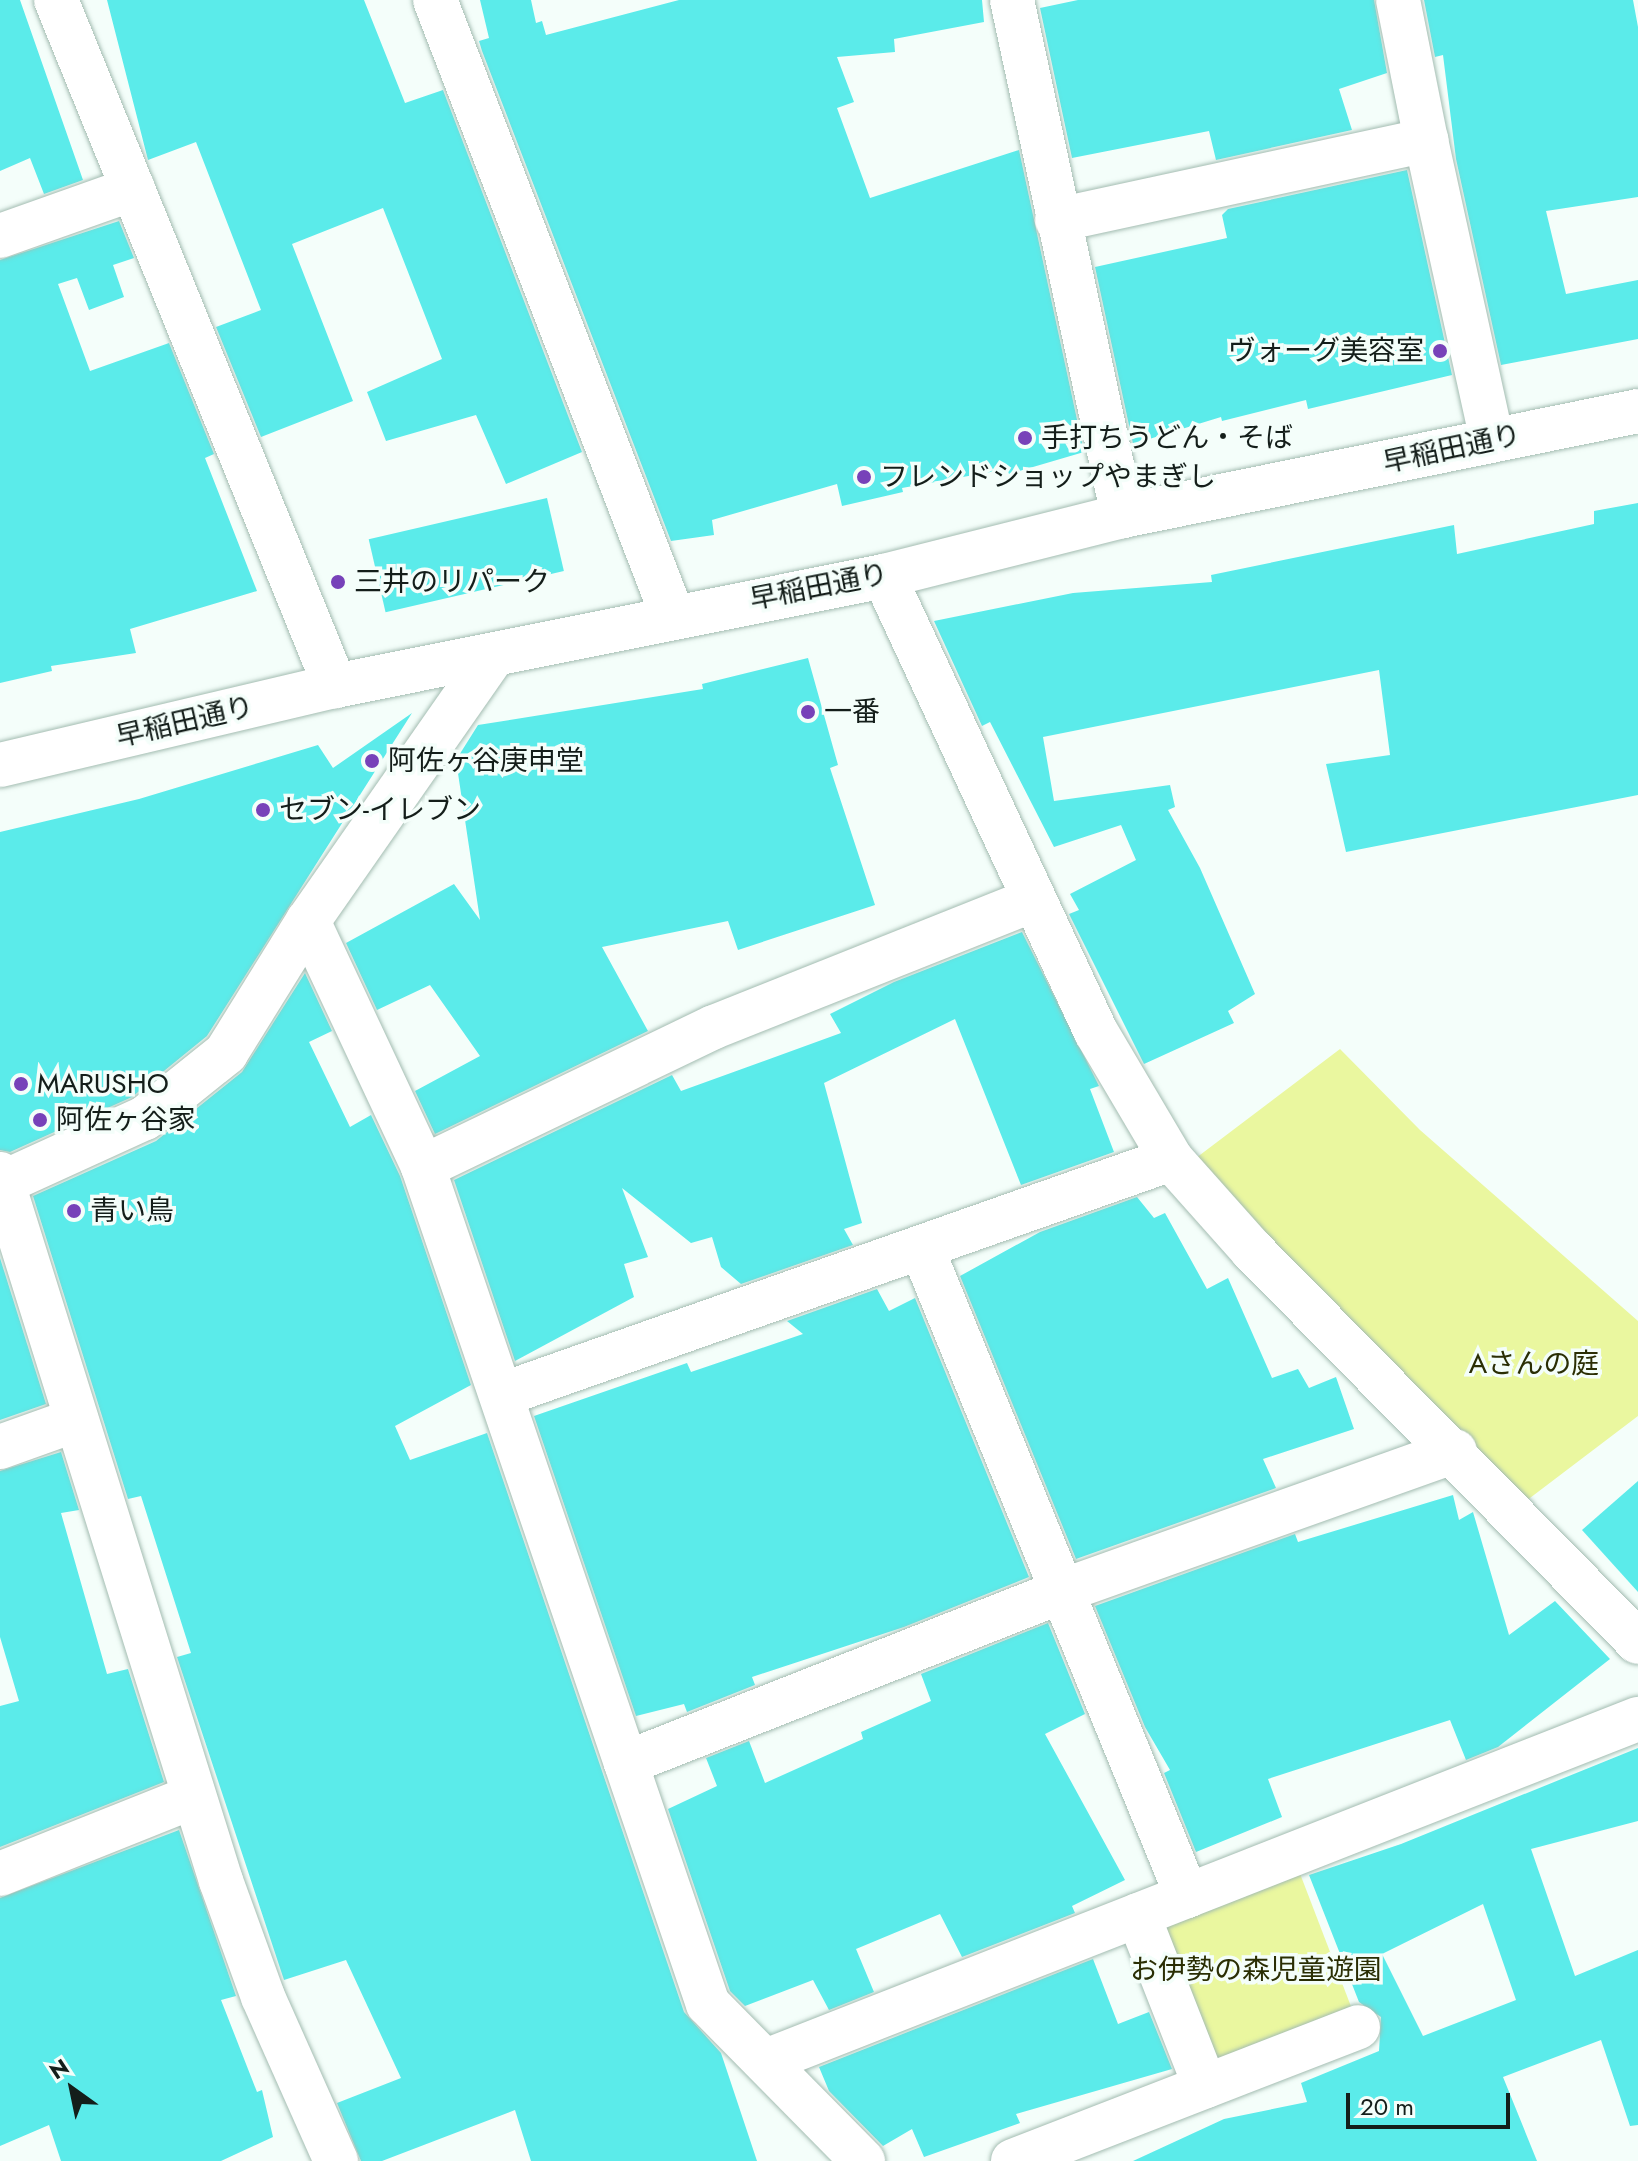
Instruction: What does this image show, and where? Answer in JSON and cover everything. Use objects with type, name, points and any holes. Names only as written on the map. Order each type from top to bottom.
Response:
[{"type":"street","points":[[56,0],[335,686]]},
{"type":"street","points":[[435,0],[673,617]]},
{"type":"street","points":[[1012,0],[1123,516]]},
{"type":"street","points":[[1398,0],[1492,440]]},
{"type":"street","points":[[1057,220],[1426,140]]},
{"type":"street","points":[[0,236],[133,189]]},
{"type":"street","name":"早稲田通り","points":[[0,765],[335,686],[884,576],[1123,516],[1638,411]]},
{"type":"street","points":[[884,576],[1096,1032],[1171,1159],[1252,1250],[1455,1451],[1638,1642]]},
{"type":"street","points":[[336,2161],[263,1997],[193,1797],[1,1181],[145,1118],[226,1053],[308,921],[493,656]]},
{"type":"street","points":[[423,1167],[714,1027],[1033,900]]},
{"type":"street","points":[[308,921],[423,1167],[708,2004],[863,2161]]},
{"type":"street","points":[[501,1395],[923,1251],[1171,1159]]},
{"type":"street","points":[[923,1251],[1187,1896]]},
{"type":"street","points":[[0,1447],[76,1420]]},
{"type":"street","points":[[626,1763],[1062,1591],[1455,1451]]},
{"type":"street","points":[[766,2061],[1638,1719]]},
{"type":"street","points":[[0,1874],[193,1797]]},
{"type":"street","points":[[1138,1915],[1205,2086]]},
{"type":"street","points":[[1013,2161],[1358,2027]]},
{"type":"green space","name":"Aさんの庭","points":[[1340,1049],[1420,1130],[1638,1321],[1638,1416],[1526,1501],[1192,1161]]},
{"type":"green space","name":"お伊勢の森児童遊園","points":[[1299,1871],[1354,2015],[1212,2069],[1157,1925]]},
{"type":"building","points":[[0,0],[20,0],[83,180],[44,194],[30,158],[0,171]]},
{"type":"building","points":[[107,0],[364,0],[405,103],[443,90],[582,452],[506,484],[476,415],[386,441],[367,392],[442,359],[383,208],[292,244],[353,401],[261,437],[216,327],[261,310],[196,142],[148,160]]},
{"type":"building","points":[[480,0],[531,0],[536,23],[542,21],[546,35],[679,0],[982,0],[984,22],[894,39],[895,52],[837,57],[854,102],[837,108],[870,198],[1019,150],[1084,452],[1009,474],[1007,469],[902,488],[903,492],[842,506],[837,484],[712,520],[714,535],[671,541],[482,51],[479,41],[489,38]]},
{"type":"building","points":[[1078,0],[1374,0],[1387,73],[1339,89],[1352,130],[1216,160],[1209,131],[1072,158],[1040,8]]},
{"type":"building","points":[[1424,0],[1633,0],[1638,27],[1638,197],[1546,211],[1566,294],[1638,280],[1638,339],[1501,365],[1456,159],[1443,55],[1435,57]]},
{"type":"building","points":[[1407,170],[1452,375],[1308,409],[1306,400],[1222,421],[1221,417],[1133,444],[1095,267],[1227,238],[1222,215],[1228,209]]},
{"type":"building","points":[[119,221],[134,258],[113,265],[124,297],[89,310],[77,278],[58,284],[90,371],[169,343],[214,454],[205,458],[257,591],[130,629],[136,653],[51,666],[52,671],[0,683],[0,260]]},
{"type":"building","points":[[547,498],[564,571],[386,612],[369,539]]},
{"type":"building","points":[[1638,503],[1638,795],[1346,852],[1326,764],[1390,755],[1379,670],[1043,737],[1054,801],[1170,785],[1175,807],[1168,810],[1200,868],[1255,994],[1228,1011],[1234,1023],[1144,1064],[1069,914],[1079,910],[1070,894],[1136,860],[1121,825],[1054,847],[990,722],[982,726],[934,621],[1073,593],[1212,582],[1211,575],[1454,525],[1457,554],[1594,524],[1594,511]]},
{"type":"building","points":[[808,658],[838,765],[830,768],[875,905],[738,950],[728,921],[602,947],[648,1031],[435,1134],[415,1091],[480,1056],[430,985],[377,1010],[346,943],[454,884],[480,920],[456,760],[478,725],[703,689],[702,684]]},
{"type":"building","points":[[412,713],[207,1036],[132,1097],[10,1152],[0,1150],[0,832],[139,799],[318,745],[333,768]]},
{"type":"building","points":[[1022,932],[1099,1086],[1090,1089],[1114,1152],[1021,1185],[955,1019],[824,1083],[862,1223],[844,1229],[853,1245],[741,1284],[721,1267],[712,1237],[691,1243],[622,1188],[648,1257],[624,1264],[634,1297],[515,1361],[454,1180],[672,1075],[681,1091],[841,1033],[830,1014],[894,982]]},
{"type":"building","points":[[305,973],[332,1031],[309,1042],[350,1127],[371,1115],[400,1176],[471,1385],[395,1426],[410,1460],[487,1433],[684,2012],[721,2053],[757,2161],[531,2161],[515,2110],[382,2161],[361,2161],[337,2103],[401,2078],[346,1960],[284,1980],[177,1657],[191,1653],[141,1496],[128,1499],[33,1196],[156,1141],[242,1072]]},
{"type":"building","points":[[1137,1197],[1154,1218],[1165,1213],[1207,1289],[1228,1278],[1272,1378],[1298,1369],[1309,1388],[1336,1377],[1354,1429],[1263,1459],[1276,1488],[1076,1559],[960,1276],[1040,1232]]},
{"type":"building","points":[[0,1258],[46,1404],[0,1420]]},
{"type":"building","points":[[877,1289],[889,1311],[915,1298],[1029,1577],[904,1627],[752,1677],[755,1685],[687,1712],[684,1704],[636,1716],[534,1416],[687,1363],[691,1372],[803,1334],[787,1321]]},
{"type":"building","points":[[61,1452],[79,1510],[61,1513],[107,1674],[128,1669],[164,1782],[0,1847],[0,1706],[19,1701],[0,1637],[0,1471]]},
{"type":"building","points":[[1638,1481],[1638,1592],[1582,1530]]},
{"type":"building","points":[[1453,1495],[1459,1520],[1473,1512],[1509,1635],[1555,1601],[1610,1659],[1498,1747],[1466,1760],[1450,1720],[1268,1779],[1282,1817],[1196,1852],[1164,1773],[1170,1770],[1145,1727],[1095,1606],[1295,1534],[1298,1542]]},
{"type":"building","points":[[1048,1623],[1085,1714],[1045,1734],[1125,1880],[1072,1906],[1075,1913],[962,1957],[940,1914],[856,1949],[874,1992],[829,2010],[813,1980],[745,2006],[730,1991],[668,1809],[717,1786],[706,1758],[749,1741],[765,1783],[863,1739],[861,1732],[931,1701],[921,1674]]},
{"type":"building","points":[[1638,1748],[1638,1821],[1531,1849],[1575,1976],[1638,1950],[1638,2125],[1630,2126],[1601,2040],[1503,2077],[1537,2161],[1133,2161],[1224,2119],[1307,2102],[1301,2083],[1379,2051],[1381,2017],[1359,2002],[1309,1875],[1401,1844]],"holes":[[[1483,1904],[1516,2000],[1423,2036],[1382,1954]]]},
{"type":"building","points":[[179,1830],[236,1996],[221,2000],[257,2092],[262,2090],[273,2137],[221,2161],[61,2161],[49,2125],[0,2146],[0,1898]]},
{"type":"building","points":[[1093,1959],[1118,2024],[1149,2012],[1172,2069],[1016,2114],[1020,2123],[924,2157],[912,2129],[883,2146],[829,2091],[819,2067]]},
{"type":"place","name":"ヴォーグ美容室","points":[[1440,351]]},
{"type":"place","name":"手打ちうどん・そば","points":[[1025,438]]},
{"type":"place","name":"フレンドショップやまぎし","points":[[864,477]]},
{"type":"place","name":"三井のリパーク","points":[[338,582]]},
{"type":"place","name":"一番","points":[[808,712]]},
{"type":"place","name":"阿佐ヶ谷庚申堂","points":[[372,761]]},
{"type":"place","name":"セブン-イレブン","points":[[263,810]]},
{"type":"place","name":"MARUSHO","points":[[21,1084]]},
{"type":"place","name":"阿佐ヶ谷家","points":[[40,1120]]},
{"type":"place","name":"青い鳥","points":[[74,1211]]}]
